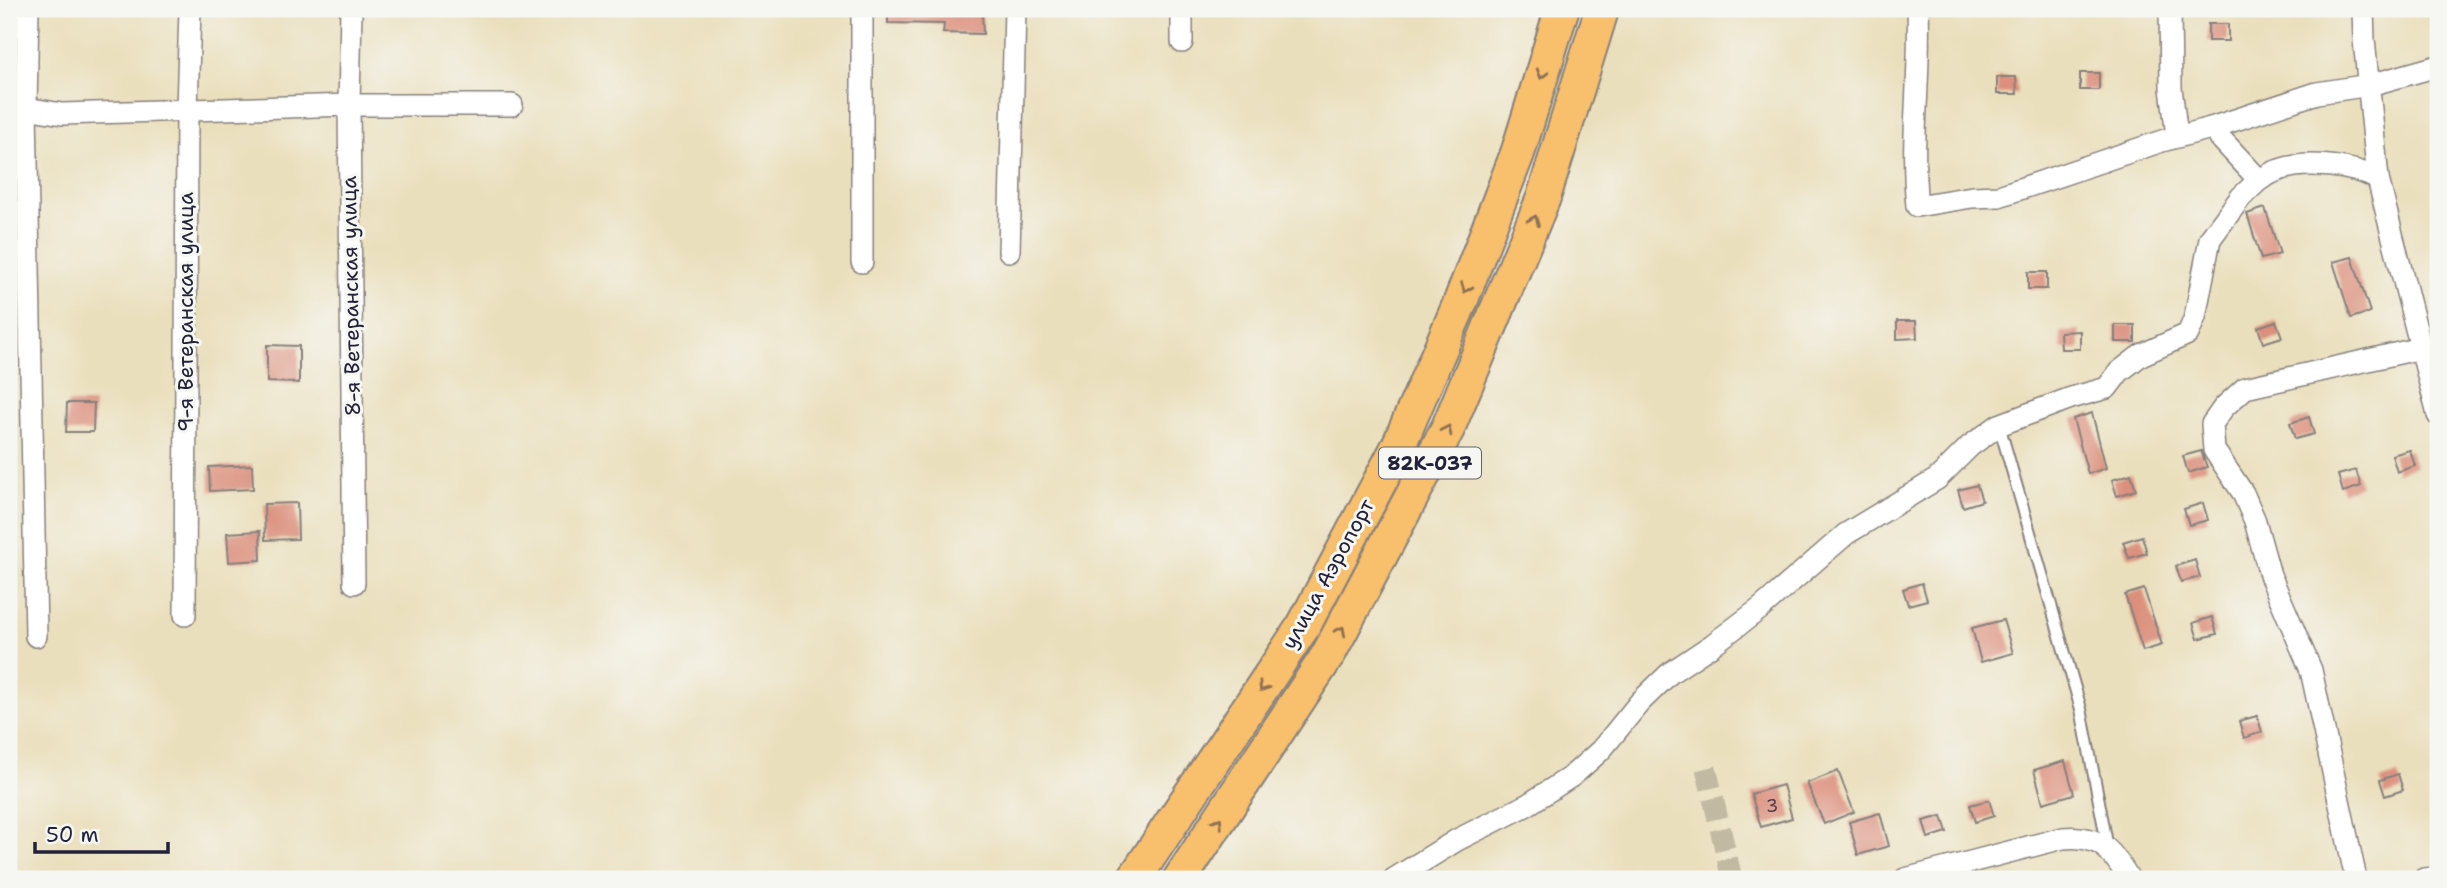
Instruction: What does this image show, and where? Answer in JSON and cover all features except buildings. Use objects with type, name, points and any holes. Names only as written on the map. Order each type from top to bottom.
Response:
[{"type":"main road","name":"улица Аэропорт","points":[[1134,879],[1304,625],[1398,447],[1460,303],[1518,152],[1562,9]]},
{"type":"main road","name":"улица Аэропорт","points":[[1180,879],[1328,654],[1448,428],[1543,199],[1602,9]]},
{"type":"street","points":[[28,9],[17,109],[36,636]]},
{"type":"street","name":"9-я Ветеранская улица","points":[[185,615],[187,109],[190,9]]},
{"type":"street","name":"8-я Ветеранская улица","points":[[351,9],[349,105],[354,583]]},
{"type":"street","points":[[862,9],[862,262]]},
{"type":"street","points":[[1009,251],[1014,9]]},
{"type":"street","points":[[1181,42],[1182,9]]},
{"type":"street","points":[[1918,9],[1914,142],[1917,206],[1972,197],[1999,196],[2177,136],[2211,128],[2317,93],[2370,85],[2438,66]]},
{"type":"street","points":[[2170,9],[2171,88],[2177,136]]},
{"type":"street","points":[[2363,9],[2378,179],[2438,415]]},
{"type":"street","points":[[17,109],[62,114],[349,105],[512,104]]},
{"type":"street","points":[[2211,128],[2259,180]]},
{"type":"street","points":[[1394,879],[1457,840],[1527,804],[1572,776],[1601,750],[1640,702],[1670,673],[1760,608],[1846,534],[1937,479],[1970,446],[1999,425],[2071,398],[2107,388],[2119,372],[2141,355],[2188,334],[2195,317],[2210,239],[2241,197],[2259,180],[2279,170],[2297,166],[2341,167],[2378,179]]},
{"type":"street","points":[[2356,879],[2311,670],[2270,575],[2255,521],[2243,493],[2214,450],[2212,424],[2224,407],[2245,388],[2421,348]]},
{"type":"street","points":[[1905,879],[2079,836],[2108,848],[2129,879]]},
{"type":"street","points":[[2424,879],[2438,878]]},
{"type":"lane","points":[[1999,425],[2081,709],[2108,848]]},
{"type":"tunnel","points":[[1706,768],[1732,879]]}]
